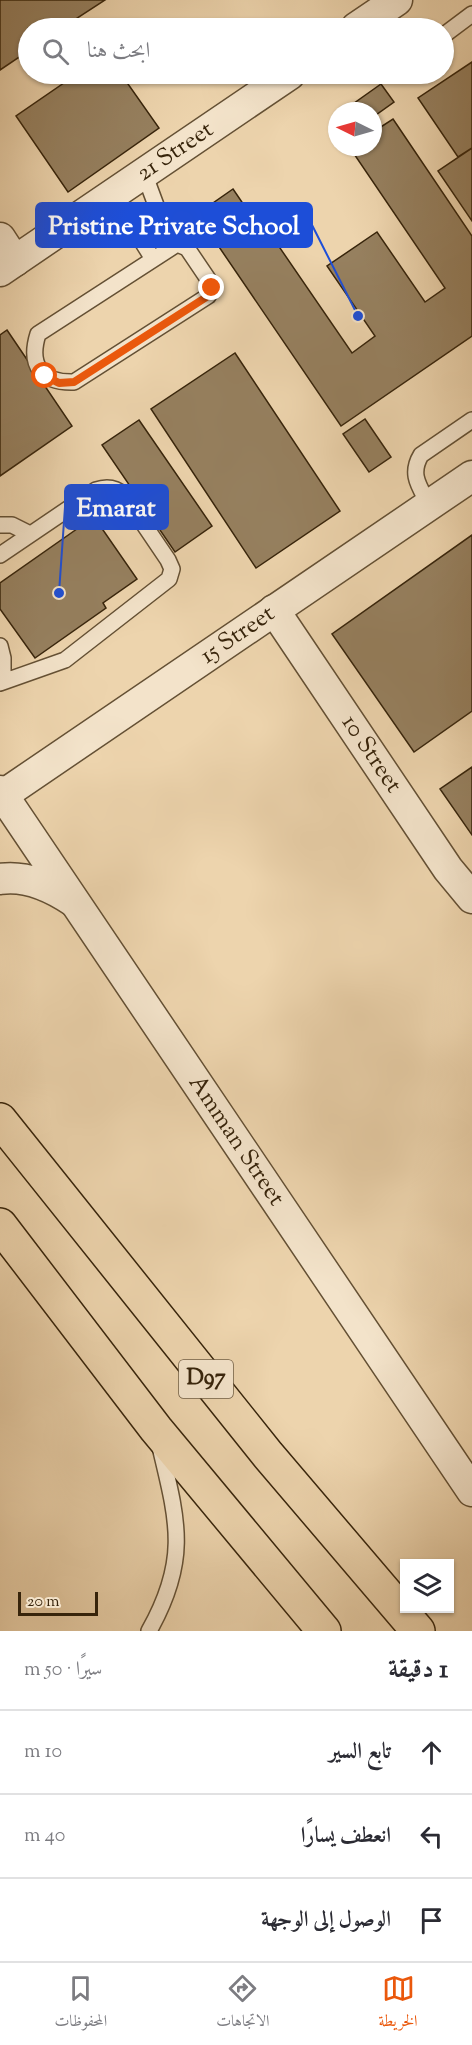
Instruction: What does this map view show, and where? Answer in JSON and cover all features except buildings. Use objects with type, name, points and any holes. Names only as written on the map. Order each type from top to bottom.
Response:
[{"type":"main road","name":"D97","points":[[0,1120],[268,1455],[418,1631]]},
{"type":"main road","points":[[0,1225],[156,1429],[324,1631]]},
{"type":"street","points":[[368,18],[384,4]]},
{"type":"street","name":"21 Street","points":[[5,257],[113,195],[275,84]]},
{"type":"street","name":"15 Street","points":[[1,793],[472,477]]},
{"type":"street","name":"10 Street","points":[[274,610],[448,868],[472,898]]},
{"type":"street","name":"Amman Street","points":[[1,793],[472,1491]]},
{"type":"street","points":[[0,879],[26,880],[45,885],[75,902]]},
{"type":"lane","points":[[454,28],[472,14]]},
{"type":"lane","points":[[144,173],[157,208],[179,244],[187,248],[212,285],[212,291],[208,296],[74,382],[59,383],[45,376],[36,364],[33,349],[38,334],[179,244]]},
{"type":"lane","points":[[113,195],[153,259]]},
{"type":"lane","points":[[429,505],[417,480],[416,464],[421,455],[472,420]]},
{"type":"lane","points":[[0,555],[96,490],[108,487],[124,495],[172,569],[169,579],[73,655],[49,667],[2,682],[3,658],[0,646]]},
{"type":"lane","points":[[0,525],[12,525],[30,534]]},
{"type":"lane","points":[[149,1631],[163,1606],[173,1575],[177,1542],[175,1509],[156,1429]]},
{"type":"place","name":"Pristine Private School","points":[[358,316]]},
{"type":"place","name":"Emarat","points":[[59,593]]},
{"type":"route","points":[[45,376],[59,383],[74,382],[208,296],[212,288]]}]
